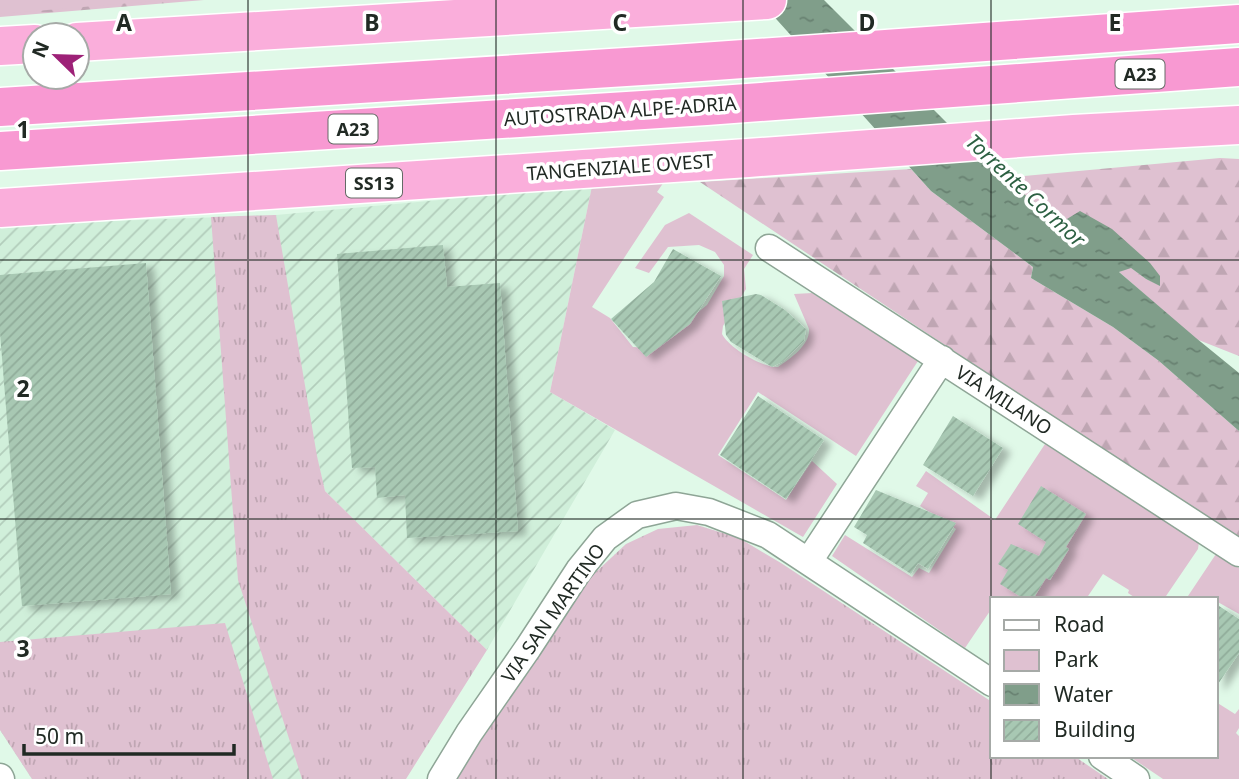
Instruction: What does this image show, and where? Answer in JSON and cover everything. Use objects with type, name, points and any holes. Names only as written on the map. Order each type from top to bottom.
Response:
[{"type":"highway","points":[[91,40],[766,0]]},
{"type":"highway","name":"A23","points":[[0,107],[673,64],[1239,23]]},
{"type":"highway","points":[[0,46],[21,45]]},
{"type":"highway","name":"AUTOSTRADA ALPE-ADRIA","points":[[0,151],[706,106],[1239,67]]},
{"type":"highway","name":"TANGENZIALE OVEST","points":[[0,208],[1239,125]]},
{"type":"highway","name":"SS13","points":[[1163,129],[1239,134]]},
{"type":"street","name":"VIA MILANO","points":[[769,248],[1239,553]]},
{"type":"street","points":[[809,561],[942,359]]},
{"type":"street","name":"VIA SAN MARTINO","points":[[441,779],[579,570],[605,538],[636,516],[676,506],[709,512],[768,535],[990,682]]},
{"type":"street","points":[[1105,758],[1136,779]]},
{"type":"shaded area","points":[[592,186],[550,392],[615,430],[487,650],[325,491],[317,458],[336,779],[32,779],[0,730],[0,225],[276,215]]},
{"type":"green space","points":[[0,0],[204,0],[0,17]]},
{"type":"green space","points":[[0,0],[166,0],[0,14]]},
{"type":"green space","points":[[1220,158],[1239,159],[1239,356],[1196,339],[1119,272],[1130,267],[1160,285],[1062,223],[1002,178]]},
{"type":"green space","points":[[911,169],[931,191],[1033,267],[1031,278],[1113,327],[1159,361],[1239,431],[1239,541],[700,182]]},
{"type":"green space","points":[[666,179],[657,192],[664,197],[592,307],[610,318],[633,347],[654,348],[707,305],[724,276],[724,265],[715,252],[699,245],[668,247],[649,273],[635,268],[665,225],[689,213],[753,255],[744,269],[746,289],[723,326],[722,334],[739,351],[772,366],[778,367],[788,360],[803,346],[809,329],[794,294],[812,293],[918,361],[856,456],[758,392],[718,455],[786,500],[812,461],[837,484],[803,537],[550,392],[592,186]]},
{"type":"green space","points":[[276,215],[325,491],[487,650],[406,779],[302,779],[238,580],[211,217]]},
{"type":"green space","points":[[1045,444],[1199,542],[1198,549],[1165,597],[1134,597],[1128,593],[1129,590],[1103,574],[1087,597],[990,597],[990,611],[965,648],[832,556],[845,535],[912,577],[919,568],[929,573],[956,529],[920,506],[928,493],[916,486],[926,471],[995,520]]},
{"type":"green space","points":[[697,525],[739,538],[990,701],[990,758],[1077,758],[1108,779],[455,779],[583,584],[626,544],[658,529]]},
{"type":"green space","points":[[1216,554],[1239,568],[1239,614],[1218,602],[1218,597],[1187,597]]},
{"type":"green space","points":[[225,623],[273,779],[32,779],[0,730],[0,642]]},
{"type":"green space","points":[[1218,703],[1235,714],[1239,709],[1239,728],[1236,733],[1239,736],[1239,779],[1163,779],[1132,758],[1218,758]]},
{"type":"water","points":[[759,0],[824,0],[1002,178],[1062,222],[1080,211],[1112,229],[1150,263],[1160,276],[1160,286],[1131,268],[1119,272],[1239,373],[1239,431],[1159,361],[1113,327],[1031,278],[1033,267],[931,191]]},
{"type":"building","points":[[443,245],[447,287],[500,283],[518,531],[407,538],[405,495],[377,498],[375,467],[352,468],[337,254]]},
{"type":"building","points":[[673,249],[721,276],[690,324],[646,357],[611,319],[654,282]]},
{"type":"building","points":[[146,263],[171,594],[22,606],[0,333],[0,275]]},
{"type":"building","points":[[756,294],[785,310],[806,329],[804,341],[782,362],[772,367],[731,342],[726,335],[722,301]]},
{"type":"building","points":[[758,396],[824,440],[786,499],[720,455]]},
{"type":"building","points":[[953,416],[1003,448],[973,496],[923,465]]},
{"type":"building","points":[[1041,486],[1086,514],[1050,580],[1046,578],[1034,597],[1021,597],[1000,584],[1008,570],[998,564],[1011,544],[1039,556],[1046,542],[1018,524]]},
{"type":"building","points":[[876,490],[956,523],[928,569],[918,563],[911,574],[863,543],[867,535],[854,527]]},
{"type":"building","points":[[1218,605],[1239,619],[1239,653],[1218,684]]},
{"type":"water label","name":"Torrente Cormor","points":[[1026,190]]}]
